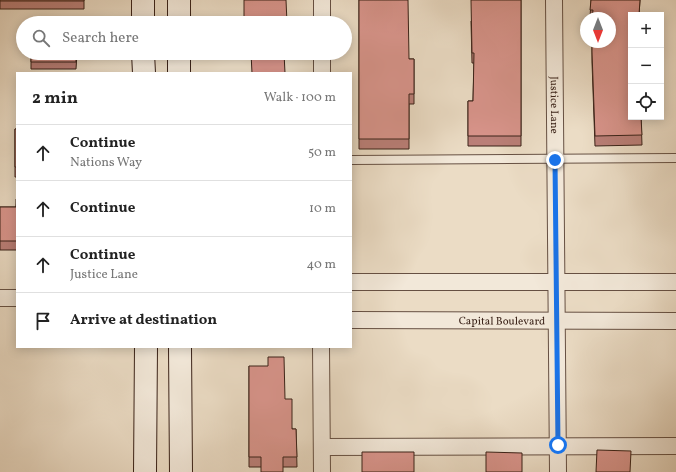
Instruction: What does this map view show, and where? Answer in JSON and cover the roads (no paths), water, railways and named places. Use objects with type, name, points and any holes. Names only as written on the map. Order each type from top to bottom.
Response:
[{"type":"main road","points":[[143,0],[143,16]]},
{"type":"main road","points":[[179,0],[179,16]]},
{"type":"main road","points":[[144,60],[144,72]]},
{"type":"main road","points":[[179,60],[179,72]]},
{"type":"main road","points":[[145,472],[146,348]]},
{"type":"main road","points":[[180,348],[181,472]]},
{"type":"street","points":[[322,0],[322,16]]},
{"type":"street","name":"Justice Lane","points":[[554,0],[558,472]]},
{"type":"street","points":[[322,60],[322,72]]},
{"type":"street","points":[[352,282],[676,282]]},
{"type":"street","points":[[0,298],[16,298]]},
{"type":"street","name":"Capital Boulevard","points":[[352,320],[676,321]]},
{"type":"street","points":[[321,348],[322,472]]},
{"type":"street","points":[[322,447],[558,445],[676,446]]},
{"type":"lane","points":[[352,160],[555,160],[676,158]]}]
